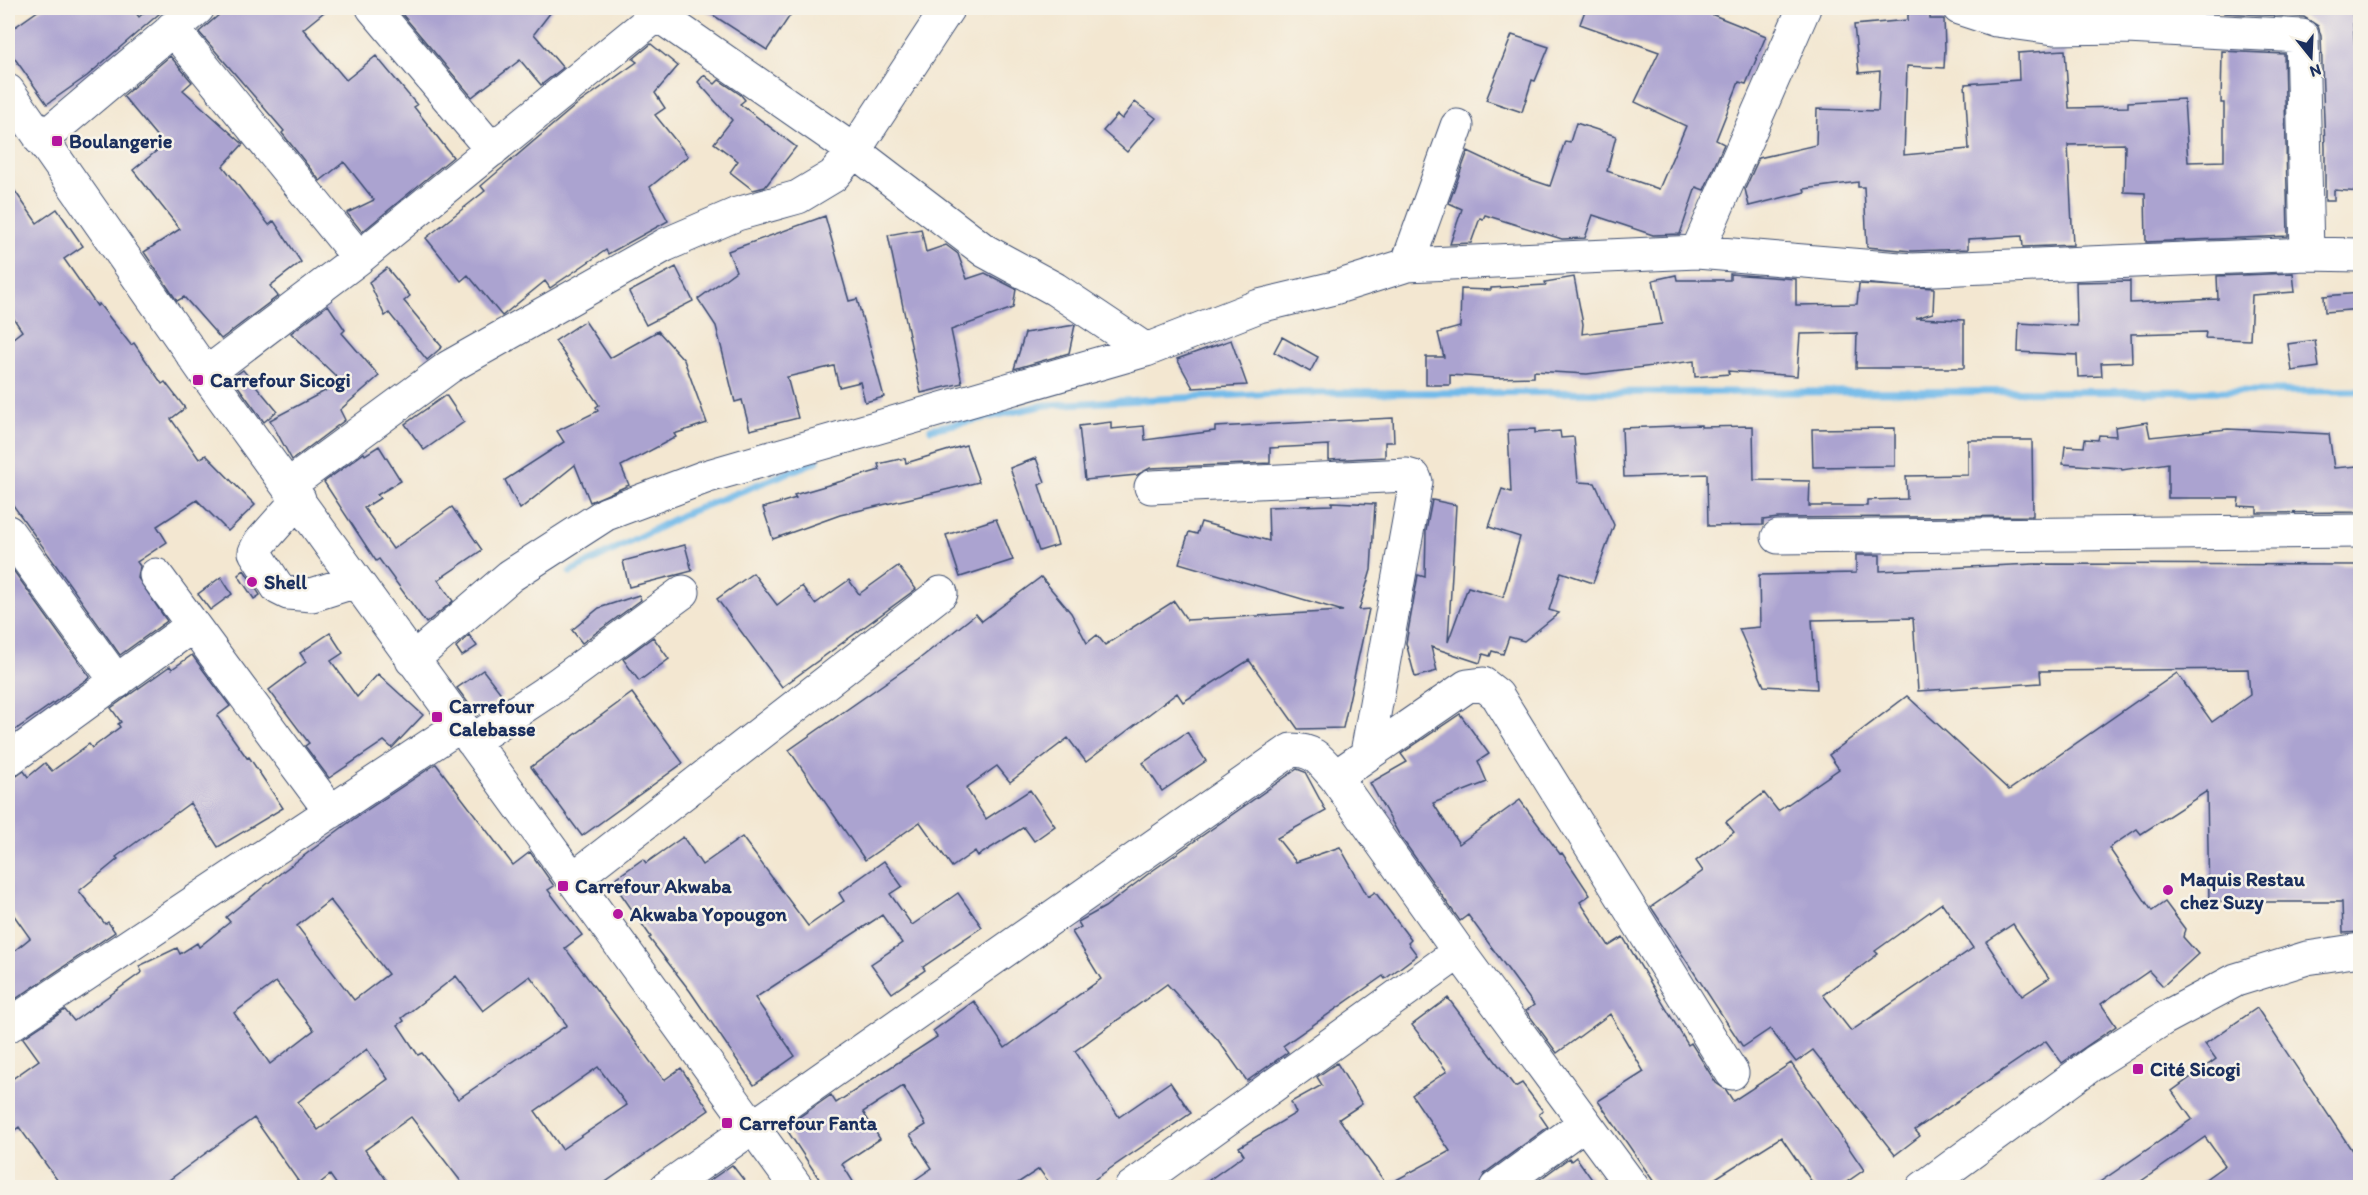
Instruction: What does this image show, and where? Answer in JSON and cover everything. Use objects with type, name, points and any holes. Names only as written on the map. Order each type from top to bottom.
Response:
[{"type":"street","points":[[41,140],[198,8]]},
{"type":"street","points":[[373,8],[492,150]]},
{"type":"street","points":[[356,580],[312,595],[288,593],[278,588],[272,580],[255,552],[294,492],[449,367],[665,245],[737,214],[798,197],[833,176],[854,151],[948,8]]},
{"type":"street","points":[[1697,252],[1804,8]]},
{"type":"street","points":[[1959,8],[1996,20],[2054,28],[2129,17],[2302,36],[2307,254]]},
{"type":"street","points":[[206,374],[359,258],[492,150],[653,11],[854,151],[985,251],[1055,290],[1146,350]]},
{"type":"street","points":[[172,28],[359,258]]},
{"type":"street","points":[[8,91],[206,374],[294,492],[412,660],[756,1127],[797,1188]]},
{"type":"street","points":[[1407,265],[1457,126]]},
{"type":"street","points":[[412,660],[510,576],[606,514],[705,477],[1146,350],[1258,306],[1334,288],[1407,265],[1697,252],[1912,270],[2307,254],[2361,255]]},
{"type":"street","points":[[1151,487],[1414,477],[1416,482],[1367,753]]},
{"type":"street","points":[[1778,537],[2361,531]]},
{"type":"street","points":[[8,532],[117,682]]},
{"type":"street","points":[[156,575],[331,812]]},
{"type":"street","points":[[8,1026],[331,812],[467,733],[558,684],[683,592]]},
{"type":"street","points":[[573,879],[941,592]]},
{"type":"street","points":[[8,760],[192,626]]},
{"type":"street","points":[[1335,777],[1467,686],[1483,684],[1497,695],[1732,1073]]},
{"type":"street","points":[[666,1188],[1290,750],[1306,750],[1318,757],[1335,777],[1459,952],[1633,1188]]},
{"type":"street","points":[[1923,1188],[2095,1062],[2163,1019],[2236,980],[2307,958],[2361,950]]},
{"type":"street","points":[[1131,1188],[1459,952]]},
{"type":"street","points":[[1496,1188],[1586,1123]]},
{"type":"building","points":[[42,8],[132,8],[139,17],[149,8],[155,8],[160,13],[87,76],[47,104],[8,49],[8,32]]},
{"type":"building","points":[[227,8],[329,8],[303,29],[346,80],[376,56],[417,105],[414,107],[453,157],[362,232],[347,213],[374,200],[344,162],[320,181],[282,133],[284,131],[199,32]]},
{"type":"building","points":[[397,8],[554,8],[534,34],[563,68],[541,85],[520,60],[472,97]]},
{"type":"building","points":[[702,8],[781,8],[791,14],[767,50]]},
{"type":"building","points":[[1586,8],[1710,8],[1708,11],[1711,14],[1766,36],[1746,84],[1739,82],[1716,140],[1724,144],[1704,190],[1696,187],[1680,234],[1653,235],[1593,215],[1585,238],[1562,239],[1485,215],[1483,219],[1480,218],[1471,243],[1450,244],[1462,209],[1449,203],[1468,151],[1523,177],[1550,186],[1565,141],[1570,142],[1576,123],[1616,136],[1607,171],[1659,189],[1686,126],[1635,102],[1659,52],[1580,24]]},
{"type":"building","points":[[2224,8],[2352,8],[2355,48],[2361,48],[2361,192],[2334,190],[2334,201],[2325,201],[2321,36],[2318,26],[2304,17],[2224,13]]},
{"type":"building","points":[[1908,13],[1930,13],[1930,19],[1944,19],[1945,49],[1944,68],[1907,66],[1904,155],[1969,149],[1965,84],[2019,80],[2018,53],[2065,50],[2069,108],[2128,107],[2128,102],[2184,99],[2188,162],[2224,161],[2224,103],[2221,103],[2222,51],[2284,54],[2288,236],[2146,242],[2145,193],[2124,192],[2125,144],[2068,145],[2073,245],[2023,247],[2022,236],[1968,239],[1968,249],[1912,251],[1867,247],[1864,187],[1858,187],[1858,182],[1804,189],[1805,192],[1749,206],[1745,189],[1759,158],[1816,145],[1817,109],[1878,111],[1880,71],[1859,73],[1854,25],[1908,20]]},
{"type":"building","points":[[1512,35],[1549,47],[1535,81],[1532,80],[1522,112],[1486,100]]},
{"type":"building","points":[[651,44],[678,66],[655,93],[665,108],[655,115],[688,156],[650,187],[668,221],[608,254],[606,250],[550,288],[545,281],[502,316],[468,275],[461,281],[426,238],[485,191],[481,186],[575,106],[637,62],[633,59]]},
{"type":"building","points":[[170,56],[192,82],[183,90],[243,144],[223,166],[269,225],[274,221],[301,262],[270,286],[278,296],[221,339],[184,297],[177,301],[144,252],[180,229],[133,170],[164,145],[123,96]]},
{"type":"building","points":[[704,75],[715,84],[719,80],[741,95],[745,100],[740,104],[796,147],[765,187],[753,190],[730,172],[738,161],[714,143],[732,120],[698,82]]},
{"type":"building","points":[[1135,102],[1156,118],[1127,152],[1103,131],[1117,115],[1122,119]]},
{"type":"building","points":[[8,181],[37,223],[57,209],[83,246],[64,259],[97,306],[99,304],[131,345],[134,343],[162,384],[165,382],[185,408],[171,419],[199,459],[206,455],[255,505],[228,531],[197,500],[157,526],[167,542],[137,562],[140,566],[138,578],[167,621],[120,655],[8,498],[8,342],[22,331],[8,310]]},
{"type":"building","points":[[825,216],[849,301],[857,299],[884,397],[865,402],[860,382],[839,387],[834,366],[787,377],[798,418],[750,430],[742,400],[735,402],[716,326],[698,299],[736,271],[728,251]]},
{"type":"building","points":[[921,229],[926,252],[946,245],[958,254],[967,279],[985,273],[1016,289],[1013,308],[951,330],[962,383],[921,393],[888,235]]},
{"type":"building","points":[[676,267],[693,301],[646,325],[629,292]]},
{"type":"building","points":[[387,268],[410,296],[404,301],[442,347],[427,360],[389,313],[385,316],[369,282]]},
{"type":"building","points":[[2293,273],[2295,292],[2252,295],[2250,340],[2205,338],[2206,332],[2131,334],[2132,362],[2101,363],[2102,376],[2078,377],[2077,355],[2018,352],[2019,323],[2077,326],[2076,282],[2130,281],[2130,303],[2218,299],[2217,276]]},
{"type":"building","points":[[1730,274],[1796,279],[1796,305],[1857,304],[1859,284],[1934,288],[1933,313],[1916,318],[1964,320],[1964,368],[1856,368],[1857,333],[1800,334],[1797,376],[1728,371],[1729,374],[1695,377],[1694,361],[1587,374],[1534,371],[1534,377],[1496,378],[1450,375],[1450,385],[1426,385],[1426,357],[1444,357],[1438,333],[1460,327],[1461,289],[1491,290],[1491,288],[1546,285],[1545,282],[1574,277],[1583,324],[1582,334],[1662,324],[1653,280],[1676,275],[1677,280],[1730,280]]},
{"type":"building","points":[[2361,293],[2361,309],[2325,312],[2324,296]]},
{"type":"building","points":[[328,305],[345,330],[342,333],[379,376],[340,410],[345,420],[292,460],[270,420],[342,382],[291,333]]},
{"type":"building","points":[[585,321],[610,358],[658,331],[684,360],[707,423],[674,434],[676,437],[621,466],[629,485],[590,502],[575,465],[520,509],[505,480],[564,442],[557,431],[598,411],[596,407],[599,405],[555,341]]},
{"type":"building","points":[[1075,325],[1069,353],[1014,369],[1025,333]]},
{"type":"building","points":[[1282,337],[1318,357],[1310,372],[1274,352]]},
{"type":"building","points":[[1231,340],[1247,385],[1193,388],[1177,359]]},
{"type":"building","points":[[2315,340],[2319,367],[2292,371],[2288,344]]},
{"type":"building","points":[[243,370],[277,411],[264,422],[232,378]]},
{"type":"building","points":[[446,395],[464,422],[424,450],[405,424]]},
{"type":"building","points":[[1393,418],[1394,442],[1385,442],[1385,457],[1329,460],[1329,445],[1270,448],[1270,463],[1150,468],[1137,475],[1085,480],[1079,426],[1111,422],[1111,429],[1144,426],[1145,440],[1215,431],[1215,427]]},
{"type":"building","points":[[2147,422],[2150,437],[2228,429],[2329,434],[2334,468],[2358,466],[2361,512],[2257,513],[2257,507],[2238,506],[2239,498],[2168,498],[2168,463],[2122,470],[2121,468],[2063,464],[2065,446],[2084,447],[2085,439],[2098,440],[2099,435],[2116,436],[2115,427]]},
{"type":"building","points":[[1701,425],[1701,427],[1753,426],[1754,480],[1810,481],[1809,506],[1867,506],[1867,500],[1907,499],[1906,476],[1968,475],[1968,440],[2032,440],[2033,516],[1778,518],[1763,520],[1763,525],[1708,526],[1707,474],[1624,477],[1622,428]]},
{"type":"building","points":[[1895,428],[1895,466],[1813,467],[1812,429]]},
{"type":"building","points":[[1535,429],[1535,433],[1560,431],[1561,438],[1574,437],[1578,482],[1595,483],[1614,525],[1593,583],[1561,572],[1549,610],[1559,613],[1524,641],[1509,637],[1503,654],[1492,651],[1490,656],[1483,654],[1480,663],[1431,647],[1437,671],[1415,677],[1406,643],[1418,575],[1425,577],[1426,531],[1432,500],[1456,505],[1448,642],[1468,587],[1503,597],[1520,537],[1489,527],[1502,489],[1511,492],[1508,430]]},
{"type":"building","points":[[966,445],[979,482],[840,515],[773,539],[763,508],[796,498],[794,495],[880,470],[878,464],[905,458],[906,463]]},
{"type":"building","points":[[379,446],[401,481],[377,495],[380,498],[364,508],[393,549],[452,507],[482,550],[438,580],[453,601],[426,623],[379,559],[376,561],[324,482],[364,453],[365,455]]},
{"type":"building","points":[[1036,458],[1045,482],[1039,485],[1058,545],[1039,551],[1010,468]]},
{"type":"building","points":[[1332,502],[1375,504],[1371,570],[1359,610],[1369,609],[1343,728],[1298,729],[1249,660],[1183,702],[1177,693],[1086,762],[1068,738],[1010,782],[997,766],[966,788],[986,819],[1030,790],[1055,826],[1034,841],[1024,827],[978,856],[975,851],[952,867],[920,822],[865,860],[789,750],[918,660],[976,614],[982,621],[1041,577],[1071,613],[1087,643],[1097,635],[1105,645],[1174,601],[1187,620],[1343,611],[1179,563],[1189,532],[1197,534],[1201,522],[1269,541],[1268,507],[1332,505]]},
{"type":"building","points":[[996,519],[1013,560],[960,577],[946,535]]},
{"type":"building","points":[[685,545],[692,571],[629,587],[623,561]]},
{"type":"building","points":[[1856,555],[1880,555],[1880,571],[2034,564],[2361,565],[2361,932],[2343,933],[2342,902],[2209,902],[2207,791],[2141,834],[2137,829],[2109,848],[2152,911],[2165,902],[2185,929],[2183,937],[2198,954],[2163,986],[2149,971],[2101,1004],[2116,1026],[2062,1063],[2046,1041],[1915,1130],[1920,1136],[1895,1155],[1813,1050],[1796,1062],[1770,1029],[1743,1047],[1651,907],[1703,871],[1696,861],[1734,832],[1726,822],[1764,793],[1778,811],[1839,769],[1829,755],[1907,696],[2009,790],[2177,673],[2212,722],[2250,695],[2248,669],[2040,671],[2041,683],[1918,691],[1913,618],[1812,620],[1817,689],[1764,686],[1739,629],[1760,627],[1759,575],[1856,573]],"holes":[[[1942,903],[1973,948],[1851,1031],[1823,995],[1878,954],[1875,951]],[[2013,924],[2049,978],[2022,996],[1986,942]]]},
{"type":"building","points":[[8,563],[90,677],[8,735]]},
{"type":"building","points":[[898,566],[916,589],[782,687],[717,599],[753,573],[777,605],[802,586],[815,604],[849,580],[859,594]]},
{"type":"building","points":[[244,570],[260,595],[254,599],[238,575]]},
{"type":"building","points":[[221,577],[232,594],[210,610],[198,594]]},
{"type":"building","points":[[639,595],[641,600],[582,643],[572,630],[599,608]]},
{"type":"building","points":[[330,633],[343,653],[331,661],[357,697],[378,674],[423,715],[392,748],[384,741],[329,778],[305,746],[309,743],[269,690],[306,662],[300,653]]},
{"type":"building","points":[[469,635],[477,646],[462,656],[456,647]]},
{"type":"building","points":[[653,637],[669,659],[639,681],[623,659]]},
{"type":"building","points":[[192,655],[230,706],[217,716],[247,758],[249,757],[283,808],[218,847],[190,803],[116,857],[118,859],[79,891],[105,924],[108,922],[115,932],[8,1004],[8,956],[30,938],[8,907],[8,782],[24,771],[28,777],[45,763],[52,771],[89,744],[92,748],[120,727],[118,724],[121,722],[111,708],[170,666],[172,669]]},
{"type":"building","points":[[483,670],[503,696],[477,715],[457,688]]},
{"type":"building","points":[[632,693],[683,763],[582,836],[531,767]]},
{"type":"building","points":[[1460,714],[1489,754],[1478,761],[1487,782],[1433,803],[1459,844],[1520,800],[1560,854],[1562,853],[1590,895],[1580,902],[1609,946],[1623,937],[1688,1045],[1691,1043],[1716,1083],[1726,1090],[1733,1101],[1791,1063],[1864,1170],[1838,1188],[1816,1188],[1781,1137],[1700,1188],[1658,1188],[1598,1101],[1644,1072],[1610,1014],[1557,1053],[1526,1011],[1534,1005],[1468,915],[1460,921],[1400,836],[1370,783],[1407,762],[1401,754]]},
{"type":"building","points":[[1187,732],[1206,761],[1162,791],[1143,763]]},
{"type":"building","points":[[436,764],[513,865],[530,852],[554,886],[548,890],[582,935],[565,948],[664,1080],[681,1068],[709,1110],[597,1188],[466,1188],[411,1117],[365,1150],[392,1188],[339,1188],[330,1175],[314,1188],[303,1188],[254,1118],[158,1188],[63,1188],[19,1127],[8,1135],[8,1082],[39,1060],[23,1038],[65,1010],[74,1021],[142,972],[139,966],[177,948],[180,954],[197,943],[199,947],[230,922],[226,917],[355,818]],"holes":[[[330,900],[388,974],[354,1000],[297,926]],[[456,976],[483,1011],[530,976],[567,1025],[458,1099],[422,1053],[418,1055],[398,1025],[404,1021],[402,1018]],[[276,982],[314,1030],[270,1064],[234,1013]],[[367,1049],[388,1079],[318,1130],[298,1102]],[[598,1067],[627,1105],[562,1149],[535,1111]]]},
{"type":"building","points":[[1297,769],[1305,772],[1326,811],[1277,838],[1296,862],[1340,847],[1368,897],[1375,892],[1411,940],[1408,943],[1417,955],[1385,979],[1383,976],[1283,1046],[1288,1052],[1247,1081],[1218,1040],[1167,984],[1075,1051],[1119,1117],[1170,1082],[1191,1113],[1095,1179],[1088,1188],[1053,1188],[1039,1169],[1010,1188],[903,1188],[932,1168],[910,1135],[926,1125],[903,1086],[863,1112],[880,1139],[842,1164],[857,1188],[825,1188],[785,1127],[831,1095],[836,1103],[937,1037],[933,1031],[974,1001],[1005,1048],[1101,979],[1072,932],[1081,927],[1078,922],[1105,907],[1152,871]]},
{"type":"building","points":[[683,837],[702,865],[742,837],[808,926],[844,901],[839,893],[884,861],[902,886],[890,894],[912,925],[958,893],[982,927],[923,967],[925,970],[892,993],[871,964],[902,943],[882,915],[755,998],[795,1056],[754,1085],[690,991],[649,938],[651,937],[612,881],[643,859],[646,863]]},
{"type":"building","points":[[1448,998],[1515,1087],[1522,1083],[1543,1111],[1539,1114],[1548,1127],[1485,1173],[1478,1188],[1198,1188],[1244,1155],[1239,1147],[1296,1113],[1291,1102],[1322,1085],[1317,1077],[1337,1063],[1362,1104],[1339,1119],[1387,1185],[1450,1151],[1412,1095],[1447,1071],[1412,1025]]},
{"type":"building","points":[[2257,1008],[2361,1164],[2361,1188],[2193,1188],[2225,1165],[2205,1137],[2131,1188],[2091,1188],[2192,1119],[2172,1091],[2216,1059],[2205,1044]]},
{"type":"building","points":[[1576,1157],[1598,1188],[1528,1188],[1569,1158],[1571,1161]]},
{"type":"building","points":[[732,1165],[750,1188],[699,1188]]},
{"type":"waterway","points":[[931,429],[1046,405],[1276,393],[2360,391]]},
{"type":"waterway","points":[[570,572],[689,512],[817,461]]},
{"type":"place","name":"Boulangerie","points":[[57,141]]},
{"type":"place","name":"Carrefour Sicogi","points":[[198,380]]},
{"type":"place","name":"Shell","points":[[252,582]]},
{"type":"place","name":"Carrefour Calebasse","points":[[437,717]]},
{"type":"place","name":"Carrefour Akwaba","points":[[563,886]]},
{"type":"place","name":"Maquis Restau chez Suzy","points":[[2168,890]]},
{"type":"place","name":"Akwaba Yopougon","points":[[618,914]]},
{"type":"place","name":"Cité Sicogi","points":[[2138,1069]]},
{"type":"place","name":"Carrefour Fanta","points":[[727,1123]]}]
